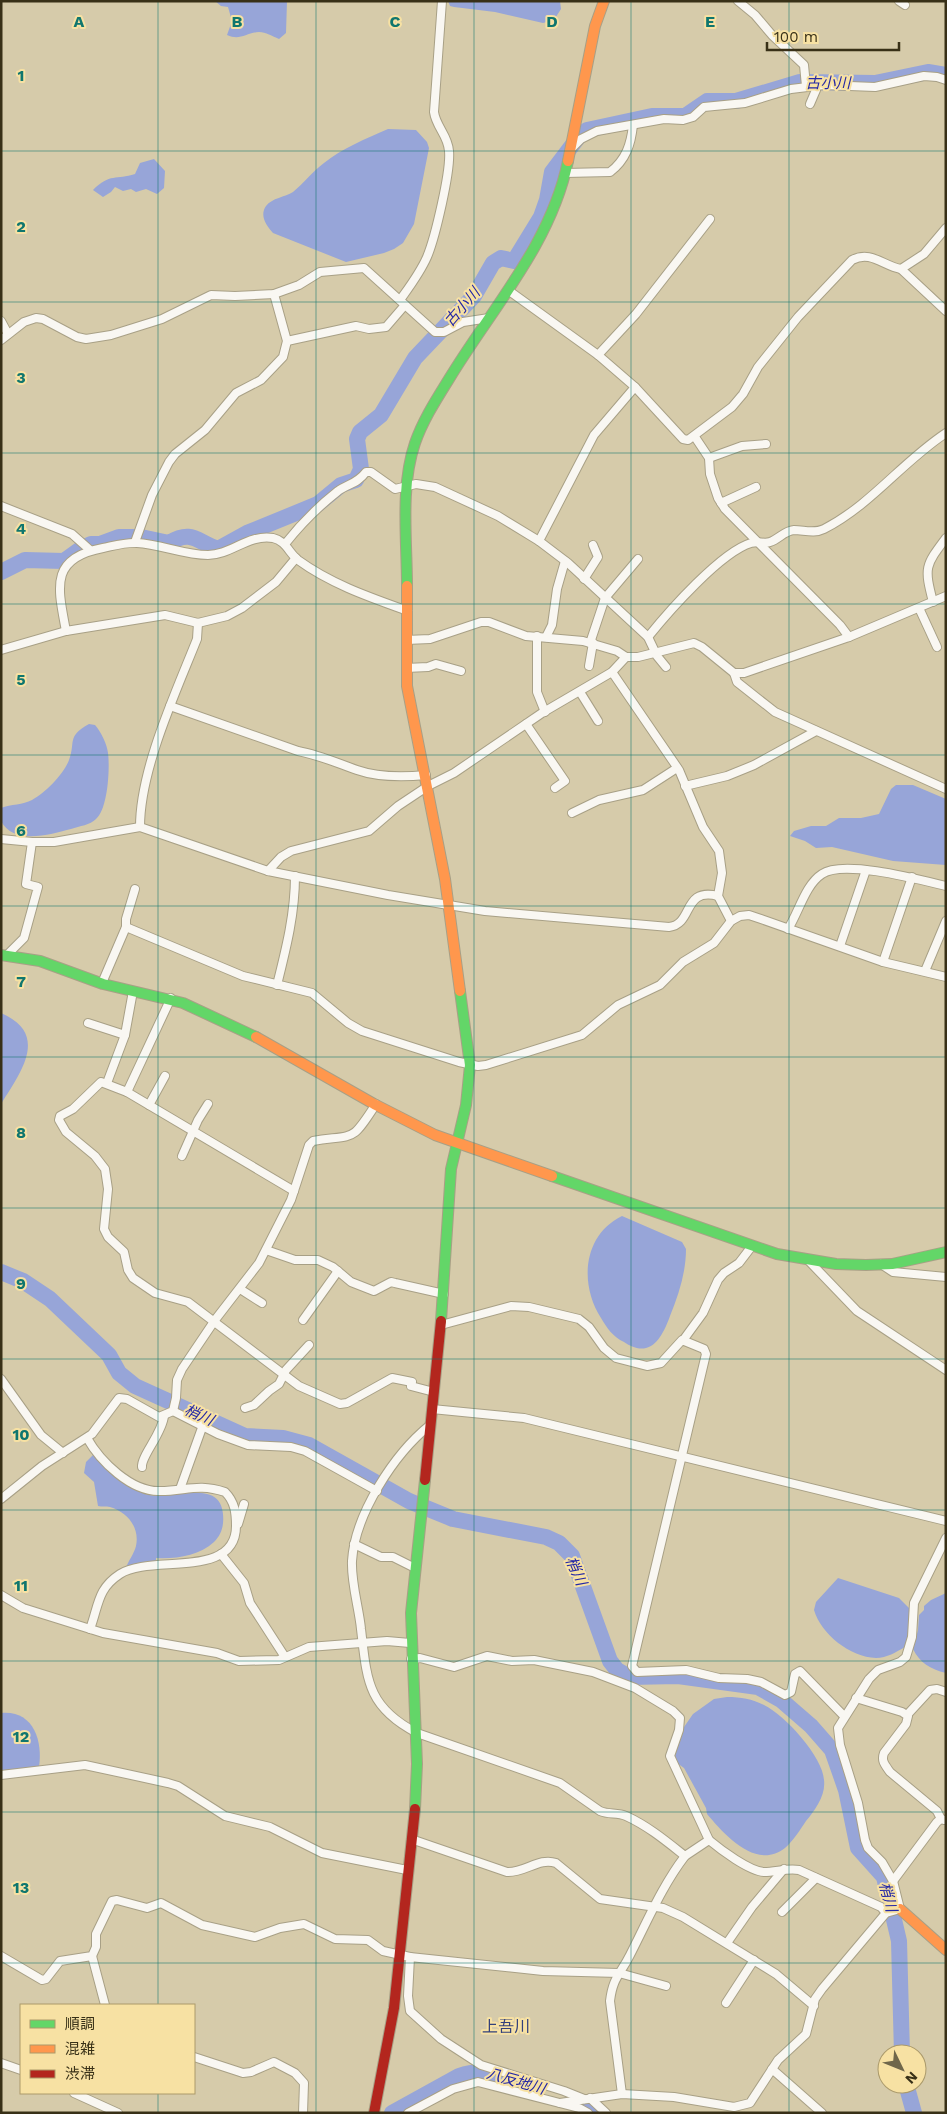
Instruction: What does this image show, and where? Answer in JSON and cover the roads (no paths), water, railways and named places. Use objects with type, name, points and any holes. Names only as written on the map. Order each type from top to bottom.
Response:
[{"type":"street","points":[[287,342],[356,326],[368,329],[386,327],[418,275],[427,256],[448,170],[449,151],[447,141],[436,123],[434,112],[442,1]]},
{"type":"street","points":[[604,1],[590,48],[559,197],[545,232],[427,415],[415,443],[408,486],[406,668],[410,704],[426,775],[449,906],[470,1065],[466,1105],[451,1169],[444,1294],[415,1568],[410,1643],[417,1732],[418,1786],[407,1870],[405,1956],[410,2011],[441,2039],[481,2065],[564,2090],[587,2099],[606,2113]]},
{"type":"street","points":[[738,1],[755,15],[772,35],[804,65],[806,86]]},
{"type":"street","points":[[570,150],[581,139],[597,131],[664,119],[683,120],[712,105],[729,106],[745,103],[791,88],[816,85],[875,87],[924,76],[946,80]]},
{"type":"street","points":[[810,104],[816,90],[816,85]]},
{"type":"street","points":[[564,173],[610,172],[620,162],[628,149],[633,125]]},
{"type":"street","points":[[598,355],[636,314],[710,219]]},
{"type":"street","points":[[901,269],[924,254],[946,228]]},
{"type":"street","points":[[508,290],[598,355],[635,388],[682,439],[688,440],[695,437],[732,407],[743,394],[758,367],[792,324],[852,260],[860,256],[868,256],[901,269],[946,311]]},
{"type":"street","points":[[1,340],[24,322],[36,318],[43,319],[77,337],[86,339],[99,337],[162,319],[211,295],[274,294],[299,285],[320,272],[364,268],[435,332],[444,332],[463,322],[490,318]]},
{"type":"street","points":[[134,542],[152,495],[175,454],[205,430],[236,393],[261,380],[283,357],[287,342],[274,294]]},
{"type":"street","points":[[1,322],[8,334]]},
{"type":"street","points":[[539,542],[594,435],[635,388]]},
{"type":"street","points":[[648,637],[673,607],[706,574],[751,543],[770,542],[784,533],[794,530],[822,530],[872,497],[919,453],[946,433]]},
{"type":"street","points":[[695,437],[709,458],[710,474],[721,503],[840,624],[849,637]]},
{"type":"street","points":[[709,458],[742,446],[766,444]]},
{"type":"street","points":[[285,544],[304,522],[335,493],[356,482],[366,472],[375,474],[395,489],[416,484],[435,487],[498,516],[565,561],[648,637],[666,667]]},
{"type":"street","points":[[721,503],[756,487]]},
{"type":"street","points":[[1,506],[72,534],[90,550]]},
{"type":"street","points":[[66,631],[60,600],[60,578],[70,560],[90,550],[134,542],[209,555],[253,539],[273,538],[285,544],[296,558],[362,595],[408,611]]},
{"type":"street","points":[[933,602],[927,573],[932,555],[946,538]]},
{"type":"street","points":[[584,578],[598,557],[593,545]]},
{"type":"street","points":[[1,650],[66,631],[165,616],[198,624],[227,616],[242,608],[276,582],[296,558]]},
{"type":"street","points":[[589,666],[591,643],[606,598],[638,559]]},
{"type":"street","points":[[546,637],[552,624],[557,589],[565,561]]},
{"type":"street","points":[[734,673],[744,673],[849,637],[946,596]]},
{"type":"street","points":[[919,608],[937,648]]},
{"type":"street","points":[[406,640],[430,639],[481,622],[489,622],[526,636],[591,643],[618,651],[626,657],[638,657],[694,643],[702,647],[734,673],[737,682],[758,701],[775,712],[946,789]]},
{"type":"street","points":[[140,827],[140,809],[156,748],[170,706],[198,639],[198,624]]},
{"type":"street","points":[[537,636],[537,692],[545,712]]},
{"type":"street","points":[[268,871],[281,856],[291,851],[369,831],[398,806],[428,786],[454,773],[526,724],[612,672],[626,657]]},
{"type":"street","points":[[406,668],[428,667],[436,664],[461,670]]},
{"type":"street","points":[[612,672],[677,768],[703,827],[719,851],[722,873],[718,896],[731,922]]},
{"type":"street","points":[[580,692],[598,721]]},
{"type":"street","points":[[170,706],[298,751],[317,754],[356,770],[398,775],[426,775]]},
{"type":"street","points":[[526,724],[565,781],[555,788]]},
{"type":"street","points":[[685,786],[727,776],[754,765],[816,731]]},
{"type":"street","points":[[572,813],[599,800],[644,790],[677,768]]},
{"type":"street","points":[[1,839],[54,842],[140,827],[268,871],[449,906],[669,927],[676,926],[681,921],[698,896],[706,893],[718,896]]},
{"type":"street","points":[[4,955],[24,938],[38,887],[26,884],[32,842]]},
{"type":"street","points":[[788,928],[800,904],[822,874],[830,870],[866,870],[896,873],[946,886]]},
{"type":"street","points":[[840,946],[866,870]]},
{"type":"street","points":[[277,985],[293,911],[295,876]]},
{"type":"street","points":[[883,962],[912,877]]},
{"type":"street","points":[[102,984],[126,927],[135,889]]},
{"type":"street","points":[[126,927],[243,976],[252,976],[277,985],[312,993],[362,1031],[470,1065],[486,1065],[582,1035],[618,1005],[660,985],[683,962],[714,943],[731,922],[740,916],[749,915],[883,962],[946,977]]},
{"type":"street","points":[[925,971],[946,921]]},
{"type":"street","points":[[4,955],[38,960],[102,984],[171,998],[193,1006],[376,1104],[404,1121],[456,1143],[777,1254],[836,1264],[881,1264],[946,1252]]},
{"type":"street","points":[[107,1083],[125,1035],[133,991]]},
{"type":"street","points":[[127,1092],[171,998]]},
{"type":"street","points":[[88,1023],[125,1035]]},
{"type":"street","points":[[149,1105],[165,1076]]},
{"type":"street","points":[[294,1191],[127,1092],[107,1083],[98,1084],[78,1104],[60,1116],[59,1120],[66,1132],[95,1156],[105,1169],[108,1189],[105,1233],[124,1252],[128,1270],[139,1283],[155,1293],[188,1302],[299,1386],[340,1404],[347,1404],[392,1378],[412,1382],[411,1386],[434,1392]]},
{"type":"street","points":[[182,1156],[198,1120],[208,1104]]},
{"type":"street","points":[[1,1499],[42,1466],[87,1438],[119,1398],[126,1398],[155,1416],[164,1416],[173,1411],[177,1380],[182,1369],[214,1320],[240,1289],[266,1250],[294,1191],[309,1145],[313,1141],[354,1135],[360,1130],[376,1104]]},
{"type":"street","points":[[441,1325],[511,1306],[529,1307],[578,1319],[589,1327],[609,1353],[621,1360],[648,1366],[661,1362],[684,1339],[703,1313],[718,1280],[724,1273],[739,1263],[752,1246]]},
{"type":"street","points":[[266,1250],[295,1260],[318,1260],[338,1271],[351,1282],[374,1291],[390,1282],[395,1282],[444,1294]]},
{"type":"street","points":[[807,1259],[856,1311],[946,1370]]},
{"type":"street","points":[[881,1264],[893,1272],[946,1277]]},
{"type":"street","points":[[303,1320],[338,1271]]},
{"type":"street","points":[[240,1289],[262,1303]]},
{"type":"street","points":[[684,1339],[686,1344],[704,1349],[706,1354],[632,1666],[637,1672],[686,1670],[719,1678],[747,1679],[761,1682],[785,1695],[791,1692],[795,1674],[800,1671],[844,1716]]},
{"type":"street","points":[[245,1408],[254,1405],[268,1391],[279,1384],[286,1370],[309,1345]]},
{"type":"street","points":[[1,1379],[41,1435],[62,1454]]},
{"type":"street","points":[[432,1409],[524,1418],[946,1521]]},
{"type":"street","points":[[173,1411],[248,1445],[291,1447],[305,1451],[380,1486]]},
{"type":"street","points":[[142,1467],[146,1455],[163,1426],[164,1416]]},
{"type":"street","points":[[180,1489],[203,1425]]},
{"type":"street","points":[[430,1425],[396,1459],[365,1514],[354,1544],[352,1564],[367,1681],[377,1701],[406,1727],[560,1783],[600,1811],[606,1814],[625,1815],[650,1828],[685,1856]]},
{"type":"street","points":[[87,1438],[100,1458],[126,1479],[154,1491],[208,1486],[225,1492],[235,1506],[236,1531]]},
{"type":"street","points":[[90,1629],[100,1593],[104,1587],[122,1573],[152,1564],[172,1565],[207,1560],[221,1554],[232,1543],[244,1504]]},
{"type":"street","points":[[946,1538],[914,1603],[912,1636],[906,1656],[900,1662],[878,1670],[856,1698],[838,1728],[838,1736],[858,1803],[865,1840],[868,1848],[882,1862],[893,1880],[898,1910],[946,1950]]},
{"type":"street","points":[[354,1544],[381,1557],[393,1557],[415,1568]]},
{"type":"street","points":[[221,1554],[244,1583],[250,1603],[286,1657]]},
{"type":"street","points":[[1,1595],[23,1608],[90,1629],[217,1653],[238,1661],[271,1662],[309,1647],[362,1643],[410,1643]]},
{"type":"street","points":[[411,1659],[420,1658],[454,1667],[487,1656],[512,1661],[534,1660],[593,1672],[635,1688],[673,1711],[680,1718],[679,1730],[670,1750],[671,1763],[709,1840],[758,1871],[799,1870],[881,1907],[886,1913]]},
{"type":"street","points":[[893,1880],[943,1820],[937,1811],[890,1772],[884,1764],[884,1753],[906,1724],[908,1720],[907,1715],[930,1690],[937,1689],[946,1692]]},
{"type":"street","points":[[856,1698],[907,1715]]},
{"type":"street","points":[[1,1775],[80,1765],[168,1783],[178,1786],[225,1816],[270,1827],[322,1853],[407,1870]]},
{"type":"street","points":[[411,1839],[507,1872],[521,1871],[538,1863],[550,1861],[556,1863],[600,1899],[654,1906],[672,1911],[776,1974],[814,2006]]},
{"type":"street","points":[[622,2094],[610,2001],[612,1986],[629,1958],[654,1906],[685,1856],[709,1840]]},
{"type":"street","points":[[727,1943],[752,1907],[784,1869]]},
{"type":"street","points":[[782,1912],[816,1878]]},
{"type":"street","points":[[105,2004],[92,1956],[96,1947],[96,1934],[112,1901],[117,1900],[147,1908],[161,1903],[202,1925],[255,1937],[280,1928],[304,1924],[335,1939],[368,1940],[383,1951],[405,1956],[543,1971],[619,1973],[666,1986]]},
{"type":"street","points":[[560,2103],[622,2094],[674,2097],[734,2107],[750,2103],[783,2054],[806,2034],[814,2006],[822,1988],[886,1913],[898,1910]]},
{"type":"street","points":[[1,1956],[42,1980],[50,1977],[60,1961],[92,1956]]},
{"type":"street","points":[[374,2113],[405,1956]]},
{"type":"street","points":[[726,2003],[754,1960]]},
{"type":"street","points":[[195,2057],[243,2072],[251,2072],[274,2062],[295,2073],[304,2083],[303,2113]]},
{"type":"street","points":[[1,2063],[20,2070]]},
{"type":"street","points":[[772,2069],[822,2113]]},
{"type":"street","points":[[408,2113],[452,2089],[478,2082],[560,2103],[570,2109],[588,2113]]},
{"type":"street","points":[[79,2094],[118,2113]]},
{"type":"street","points":[[712,2113],[715,2104]]},
{"type":"water","points":[[215,1],[287,1],[286,33],[279,39],[262,32],[239,37],[227,35],[232,21],[228,7],[221,6]]},
{"type":"water","points":[[448,1],[560,1],[561,9],[554,20],[543,23],[495,12],[454,7],[450,6]]},
{"type":"water","points":[[388,129],[416,130],[427,142],[429,148],[414,224],[403,243],[384,253],[346,262],[273,233],[266,224],[263,213],[269,203],[293,192],[320,166],[338,153]]},
{"type":"water","points":[[154,159],[165,171],[164,188],[157,194],[146,189],[136,192],[131,189],[123,191],[115,187],[103,197],[93,190],[109,179],[135,174],[140,163]]},
{"type":"water","points":[[89,724],[95,725],[99,731],[108,753],[109,768],[106,798],[100,814],[94,821],[88,824],[43,835],[24,836],[15,834],[7,829],[1,821],[1,808],[28,802],[48,788],[67,765],[74,736]]},
{"type":"water","points":[[896,785],[913,785],[946,799],[946,865],[893,861],[832,847],[816,848],[805,841],[790,836],[794,831],[811,826],[826,826],[839,818],[861,818],[879,814],[891,789]]},
{"type":"water","points":[[1,1013],[16,1022],[24,1032],[28,1043],[23,1067],[1,1104]]},
{"type":"water","points":[[622,1216],[682,1242],[686,1249],[681,1283],[664,1330],[655,1343],[646,1348],[631,1346],[613,1335],[594,1305],[590,1290],[588,1276],[592,1248],[599,1235],[609,1224]]},
{"type":"water","points":[[93,1455],[132,1487],[145,1494],[155,1496],[203,1493],[213,1496],[220,1503],[223,1514],[221,1533],[214,1542],[201,1551],[179,1557],[156,1558],[156,1561],[148,1561],[126,1568],[136,1546],[136,1533],[131,1521],[122,1513],[110,1507],[98,1506],[94,1482],[84,1473],[86,1462]]},
{"type":"water","points":[[838,1578],[899,1598],[909,1608],[909,1629],[905,1647],[884,1657],[866,1657],[847,1649],[830,1635],[823,1627],[814,1610],[816,1602]]},
{"type":"water","points":[[946,1593],[946,1673],[926,1665],[913,1649],[918,1630],[919,1615],[924,1610],[924,1606],[931,1600]]},
{"type":"water","points":[[727,1697],[751,1700],[773,1710],[792,1727],[810,1749],[822,1771],[824,1786],[822,1797],[791,1842],[774,1854],[752,1853],[722,1831],[707,1814],[706,1808],[684,1768],[677,1763],[674,1753],[684,1727],[693,1714],[714,1699]]},
{"type":"water","points":[[1,1713],[12,1713],[21,1716],[34,1729],[39,1747],[39,1767],[1,1771]]},
{"type":"waterway","name":"古小川","points":[[1,572],[25,560],[64,561],[91,544],[100,544],[119,537],[141,537],[169,543],[183,537],[189,537],[218,549],[247,533],[318,504],[341,485],[356,480],[361,469],[357,439],[360,432],[381,415],[415,358],[474,296],[493,263],[501,258],[514,261],[541,217],[547,200],[552,172],[580,135],[587,130],[652,116],[685,116],[707,101],[736,101],[800,82],[875,83],[928,72],[946,75]]},
{"type":"waterway","name":"梢川","points":[[1,1272],[23,1281],[50,1299],[109,1355],[119,1373],[135,1386],[245,1436],[283,1438],[309,1445],[409,1501],[453,1519],[546,1537],[559,1543],[572,1556],[610,1661],[617,1670],[629,1677],[678,1676],[758,1687],[781,1700],[811,1726],[832,1750],[846,1790],[858,1848],[884,1877],[899,1941],[902,2044]]},
{"type":"waterway","name":"八反地川","points":[[392,2113],[459,2076],[481,2072],[502,2075],[516,2080]]},
{"type":"waterway","name":"梢川","points":[[909,2094],[914,2113]]},
{"type":"waterway","name":"八反地川","points":[[588,2104],[599,2113]]},
{"type":"district","name":"上吾川","points":[[506,2026]]}]
